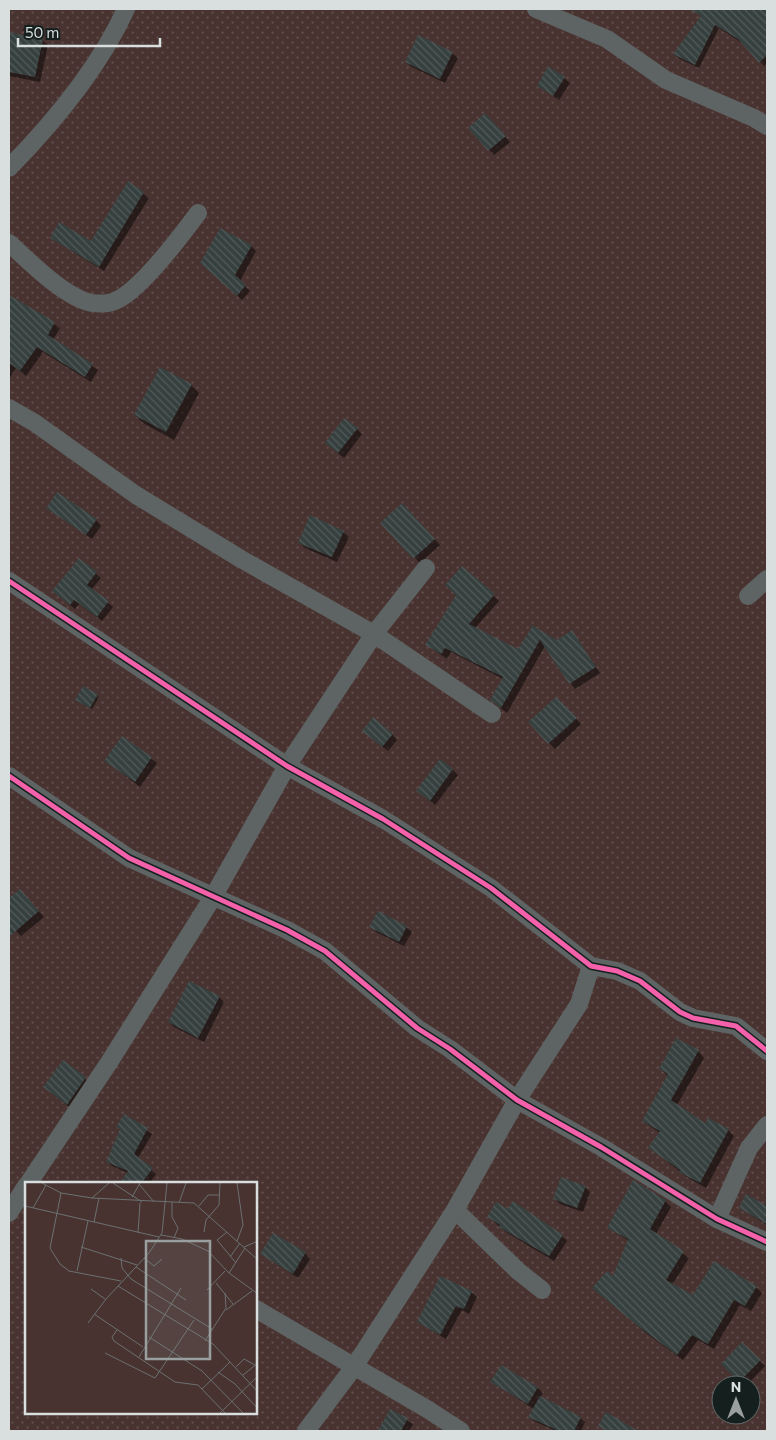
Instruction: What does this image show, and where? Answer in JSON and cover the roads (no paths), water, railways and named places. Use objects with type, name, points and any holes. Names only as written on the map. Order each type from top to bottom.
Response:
[{"type":"street","points":[[9,168],[35,142],[72,96],[104,49],[126,9]]},
{"type":"street","points":[[536,9],[607,39],[666,80],[754,118],[767,126]]},
{"type":"street","points":[[9,243],[70,293],[91,303],[113,302],[128,293],[170,250],[198,212]]},
{"type":"street","points":[[9,408],[35,423],[136,495],[241,559],[374,634],[492,714]]},
{"type":"street","points":[[34,1182],[213,897],[287,766],[374,634],[426,568]]},
{"type":"street","points":[[748,596],[767,580]]},
{"type":"street","points":[[9,581],[287,766],[383,819],[491,888],[590,966],[617,972],[640,981],[680,1012],[693,1018],[736,1026],[767,1051]]},
{"type":"street","points":[[9,776],[129,858],[287,930],[325,951],[417,1028],[450,1049],[517,1100],[601,1147],[717,1219],[767,1242]]},
{"type":"street","points":[[306,1431],[354,1367],[455,1210],[517,1100],[579,1004],[590,966]]},
{"type":"street","points":[[717,1219],[749,1148],[767,1124]]},
{"type":"street","points":[[9,1213],[25,1193]]},
{"type":"street","points":[[455,1210],[518,1271],[542,1290]]},
{"type":"street","points":[[258,1310],[461,1431]]}]
